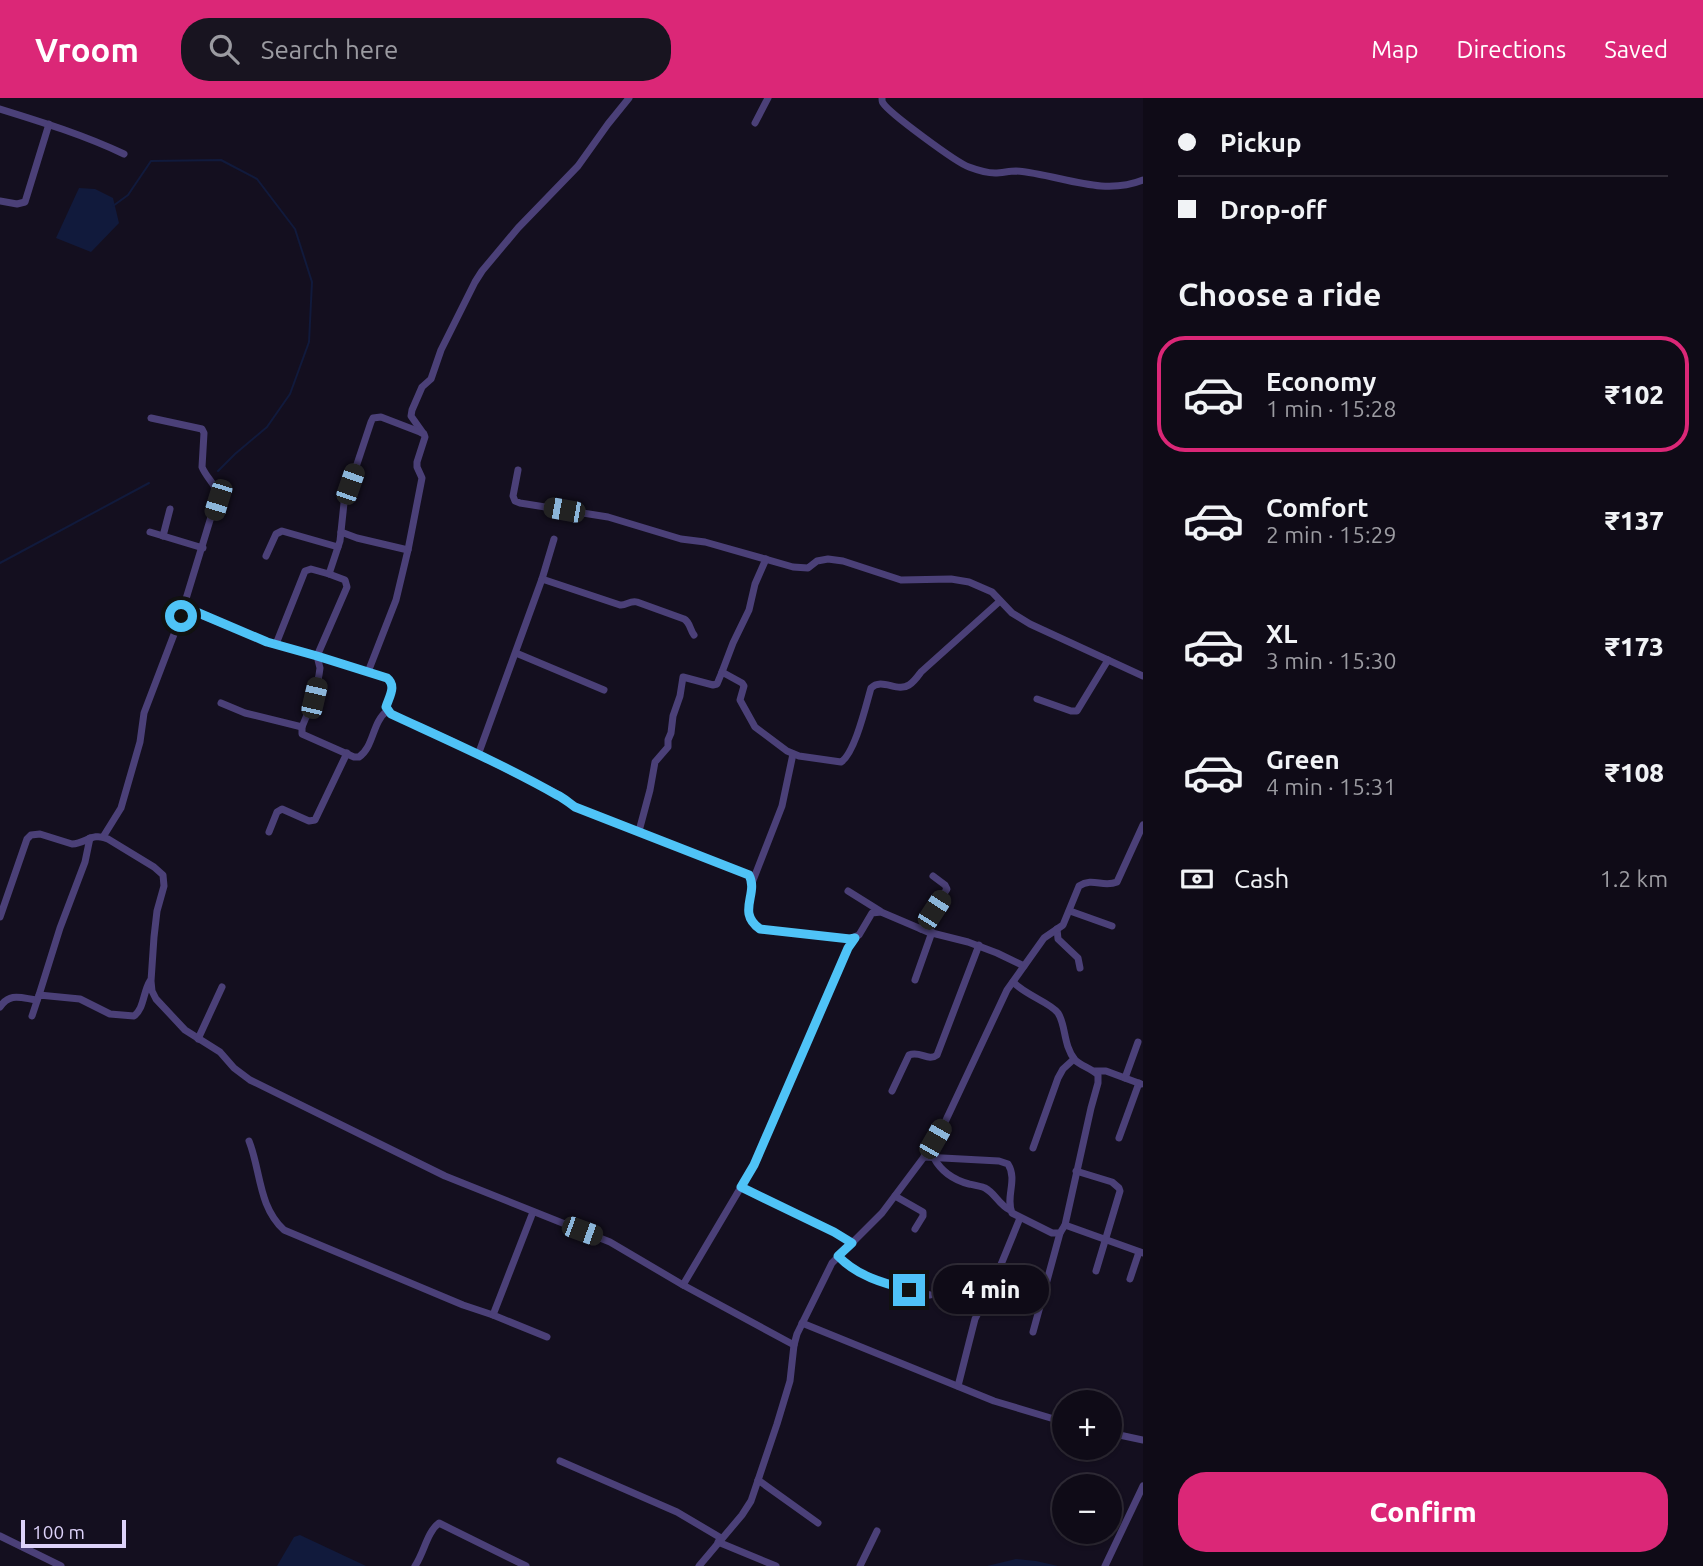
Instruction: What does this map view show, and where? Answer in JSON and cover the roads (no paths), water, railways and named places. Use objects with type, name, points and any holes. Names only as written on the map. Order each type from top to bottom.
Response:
[{"type":"street","points":[[368,672],[396,600],[422,478],[417,467],[424,434],[411,413],[422,387],[430,379],[475,282],[498,250],[578,166],[629,98]]},
{"type":"street","points":[[755,123],[768,98]]},
{"type":"street","points":[[882,98],[885,106],[904,122],[962,164],[979,170],[992,173],[1021,172],[1099,187],[1128,185],[1143,180]]},
{"type":"street","points":[[0,109],[96,141],[124,154]]},
{"type":"street","points":[[0,201],[17,204],[25,202],[49,124]]},
{"type":"street","points":[[329,574],[338,547],[344,503],[373,418],[381,417],[424,434]]},
{"type":"street","points":[[103,837],[121,808],[140,742],[144,713],[185,610],[185,602],[218,494],[202,467],[202,429],[151,418]]},
{"type":"street","points":[[518,470],[513,496],[515,501],[618,520],[670,537],[705,542],[804,568],[821,560],[835,560],[901,580],[960,580],[978,585],[992,592],[1012,613],[1030,624],[1143,676]]},
{"type":"street","points":[[163,536],[170,509]]},
{"type":"street","points":[[266,556],[276,534],[282,531],[338,547]]},
{"type":"street","points":[[150,532],[203,548]]},
{"type":"street","points":[[341,532],[408,550]]},
{"type":"street","points":[[478,755],[554,539]]},
{"type":"street","points":[[639,831],[654,762],[668,747],[683,677],[717,684],[749,610],[755,584],[766,559]]},
{"type":"street","points":[[276,644],[305,571],[312,569],[345,580],[347,587],[317,656],[320,663],[319,675],[302,734],[359,757],[365,753],[381,716],[387,711]]},
{"type":"street","points":[[542,579],[620,605],[633,601],[684,619],[694,635]]},
{"type":"street","points":[[722,672],[742,683],[744,686],[740,700],[755,727],[774,742],[793,754],[836,762],[845,760],[857,734],[873,684],[903,687],[910,684],[1000,600]]},
{"type":"street","points":[[185,610],[194,611],[248,635],[387,678],[393,686],[387,711]]},
{"type":"street","points":[[516,653],[604,690]]},
{"type":"street","points":[[1037,699],[1077,711],[1108,660]]},
{"type":"street","points":[[221,703],[245,713],[302,727]]},
{"type":"street","points":[[387,711],[558,795],[575,807],[744,872],[749,875],[752,883]]},
{"type":"street","points":[[269,832],[277,812],[282,809],[309,821],[315,820],[347,753]]},
{"type":"street","points":[[793,754],[782,806],[752,883],[748,914],[754,925],[760,929],[855,938]]},
{"type":"street","points":[[699,1566],[751,1501],[790,1381],[794,1345],[826,1274],[838,1256],[869,1228],[924,1157],[946,1120],[994,1016],[1013,982],[1044,938],[1063,925],[1079,886],[1090,881],[1110,885],[1119,879],[1143,825]]},
{"type":"street","points":[[0,917],[27,839],[31,835],[40,834],[72,844],[103,837],[163,875],[150,981],[156,999],[186,1030],[220,1052],[234,1068],[250,1080],[445,1176],[610,1242],[794,1345]]},
{"type":"street","points":[[32,1016],[60,928],[85,862],[90,838]]},
{"type":"street","points":[[921,929],[947,889],[933,876]]},
{"type":"street","points":[[848,891],[881,912],[921,929],[979,946],[1024,966]]},
{"type":"street","points":[[1070,911],[1112,926]]},
{"type":"street","points":[[683,1285],[754,1165],[848,948],[872,913],[881,912]]},
{"type":"street","points":[[1057,929],[1058,939],[1078,958],[1080,968]]},
{"type":"street","points":[[915,980],[932,932]]},
{"type":"street","points":[[892,1091],[909,1055],[917,1053],[929,1058],[937,1055],[979,946]]},
{"type":"street","points":[[0,1007],[12,997],[80,999],[110,1014],[134,1016],[139,1012],[150,981]]},
{"type":"street","points":[[1013,982],[1058,1013],[1065,1038],[1078,1063],[1095,1072],[1106,1071],[1141,1084],[1119,1138]]},
{"type":"street","points":[[198,1039],[222,987]]},
{"type":"street","points":[[1125,1079],[1138,1041]]},
{"type":"street","points":[[1033,1148],[1058,1078],[1074,1059]]},
{"type":"street","points":[[1033,1332],[1060,1233],[1065,1225],[1098,1079],[1095,1072]]},
{"type":"street","points":[[249,1141],[264,1199],[278,1226],[284,1230],[547,1337]]},
{"type":"street","points":[[924,1157],[999,1161],[1008,1164],[1013,1179],[1010,1210]]},
{"type":"street","points":[[934,1158],[937,1165],[948,1174],[987,1189],[1003,1207],[1020,1218],[1052,1233],[1060,1233]]},
{"type":"street","points":[[1076,1171],[1112,1182],[1120,1191],[1096,1271]]},
{"type":"street","points":[[741,1187],[852,1243]]},
{"type":"street","points":[[895,1196],[923,1212],[915,1229]]},
{"type":"street","points":[[493,1315],[533,1212]]},
{"type":"street","points":[[958,1386],[975,1319],[993,1284],[1020,1218]]},
{"type":"street","points":[[1065,1225],[1141,1253],[1130,1279]]},
{"type":"street","points":[[838,1256],[870,1278],[930,1295]]},
{"type":"street","points":[[802,1323],[958,1386],[1052,1419]]},
{"type":"street","points":[[1122,1436],[1143,1440]]},
{"type":"street","points":[[560,1461],[677,1512],[720,1540],[776,1566]]},
{"type":"street","points":[[758,1480],[818,1523]]},
{"type":"street","points":[[1105,1566],[1143,1486]]},
{"type":"street","points":[[415,1566],[434,1527],[439,1523],[526,1566]]},
{"type":"street","points":[[860,1566],[877,1531]]},
{"type":"street","points":[[0,1536],[61,1566]]},
{"type":"water","points":[[79,188],[95,189],[113,198],[119,223],[91,252],[56,238]]},
{"type":"water","points":[[300,1535],[366,1566],[277,1566],[294,1537]]},
{"type":"water","points":[[1016,1559],[1036,1561],[1058,1566],[987,1566]]},
{"type":"waterway","points":[[113,206],[128,195],[151,161],[221,160],[257,179],[295,229],[312,282],[309,342],[290,394],[267,427],[218,471]]},
{"type":"waterway","points":[[0,563],[149,483]]}]
